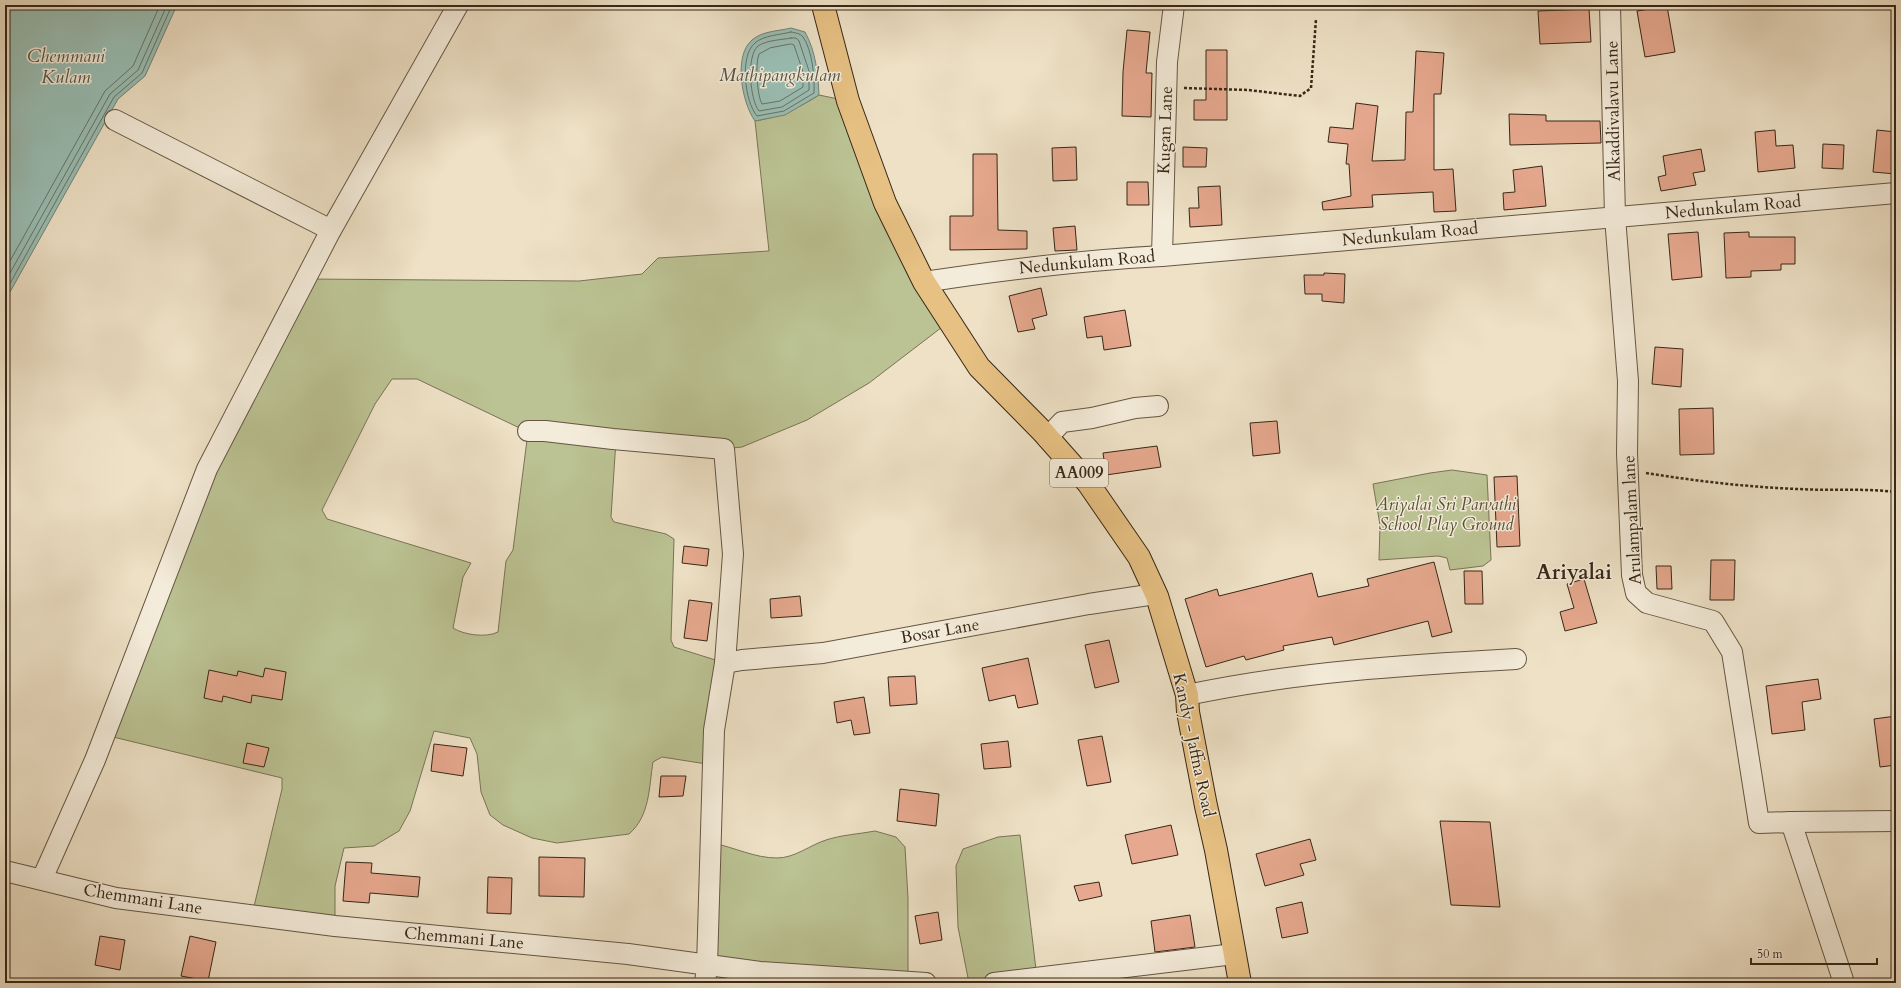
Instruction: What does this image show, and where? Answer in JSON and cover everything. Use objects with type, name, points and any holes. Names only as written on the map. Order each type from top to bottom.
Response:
[{"type":"highway","name":"Kandy - Jaffna Road","points":[[823,5],[848,101],[885,203],[924,282],[979,367],[1048,438],[1088,484],[1139,557],[1156,594],[1186,694],[1188,712],[1216,850],[1240,983]]},
{"type":"street","points":[[42,879],[95,760],[208,469],[331,230],[458,5]]},
{"type":"street","name":"Kugan Lane","points":[[1162,256],[1167,62],[1174,5]]},
{"type":"street","name":"Alkaddivalavu Lane","points":[[1610,5],[1615,217]]},
{"type":"street","points":[[115,120],[331,230]]},
{"type":"street","name":"Nedunkulam Road","points":[[924,282],[1012,268],[1102,259],[1162,256],[1896,193]]},
{"type":"street","name":"Arulampalam lane","points":[[1615,217],[1628,381],[1628,470],[1632,574],[1636,593],[1647,603],[1713,621],[1732,652],[1759,823],[1791,822]]},
{"type":"street","points":[[1048,438],[1062,422],[1092,418],[1135,408],[1158,406]]},
{"type":"street","points":[[528,432],[544,431],[724,449],[733,554],[725,663],[714,730],[706,974]]},
{"type":"street","name":"Bosar Lane","points":[[725,663],[742,660],[823,653],[1089,604],[1156,594]]},
{"type":"street","points":[[1186,694],[1241,684],[1301,676],[1516,659]]},
{"type":"street","points":[[1844,983],[1791,822],[1896,821]]},
{"type":"street","name":"Chemmani Lane","points":[[5,871],[124,899],[335,926],[628,954],[706,974],[760,972],[926,983]]},
{"type":"street","points":[[994,983],[1234,954]]},
{"type":"path","points":[[1166,89],[1190,88],[1248,90],[1300,96],[1311,88],[1316,19]]},
{"type":"path","points":[[1628,470],[1687,480],[1736,485],[1798,489],[1880,490],[1896,492]]},
{"type":"green space","points":[[819,95],[848,101],[950,321],[869,383],[807,420],[742,447],[724,449],[616,440],[611,517],[614,522],[666,534],[674,539],[671,640],[674,647],[725,663],[713,765],[662,757],[653,762],[645,810],[636,827],[629,834],[557,843],[532,838],[503,825],[490,815],[481,792],[477,754],[470,738],[434,731],[410,811],[399,831],[374,846],[344,848],[335,886],[335,926],[252,915],[282,789],[282,778],[105,735],[207,469],[306,279],[579,281],[642,274],[658,258],[769,251],[755,121],[781,114]],"holes":[[[392,379],[417,379],[528,432],[513,550],[506,561],[498,632],[493,634],[475,635],[453,628],[463,577],[471,563],[327,519],[322,510],[375,404]]]},
{"type":"green space","name":"Ariyalai Sri Parvathi School Play Ground","points":[[1452,470],[1487,475],[1491,560],[1483,566],[1450,570],[1447,558],[1438,556],[1379,560],[1380,525],[1373,484]]},
{"type":"green space","points":[[875,831],[896,837],[905,847],[908,898],[908,982],[707,966],[712,843],[760,856],[777,858],[790,856],[832,838]]},
{"type":"green space","points":[[1020,835],[1037,978],[994,983],[969,983],[958,927],[956,866],[963,849],[998,837]]},
{"type":"water","name":"Chemmani Kulam","points":[[5,5],[177,5],[145,76],[118,99],[10,292],[5,292]]},
{"type":"water","name":"Mathipangkulam","points":[[791,28],[805,32],[812,47],[816,63],[819,95],[785,115],[755,121],[750,113],[743,92],[741,68],[746,47],[756,37]]},
{"type":"building","points":[[1667,6],[1675,52],[1645,57],[1637,11]]},
{"type":"building","points":[[1589,9],[1591,42],[1540,44],[1538,11]]},
{"type":"building","points":[[1127,30],[1150,32],[1146,73],[1152,73],[1151,117],[1122,116],[1123,72]]},
{"type":"building","points":[[1206,50],[1227,50],[1227,120],[1194,120],[1194,100],[1206,100]]},
{"type":"building","points":[[1416,51],[1444,53],[1441,94],[1434,94],[1434,170],[1453,169],[1456,211],[1434,212],[1433,192],[1372,195],[1373,207],[1323,210],[1322,202],[1351,196],[1349,164],[1346,164],[1348,144],[1328,142],[1330,127],[1353,129],[1356,103],[1378,106],[1372,161],[1405,160],[1406,112],[1413,112]]},
{"type":"building","points":[[1509,114],[1546,115],[1546,121],[1600,121],[1601,143],[1510,145]]},
{"type":"building","points":[[1775,130],[1776,146],[1793,145],[1795,168],[1758,172],[1755,132]]},
{"type":"building","points":[[1877,130],[1896,132],[1896,174],[1873,172]]},
{"type":"building","points":[[1823,144],[1844,145],[1843,169],[1822,168]]},
{"type":"building","points":[[1076,147],[1077,180],[1053,181],[1052,148]]},
{"type":"building","points":[[1183,147],[1207,148],[1206,167],[1183,167]]},
{"type":"building","points":[[1701,149],[1705,171],[1693,173],[1696,185],[1661,191],[1658,177],[1666,175],[1663,156]]},
{"type":"building","points":[[973,154],[997,154],[998,230],[1027,231],[1027,249],[950,250],[950,216],[973,216]]},
{"type":"building","points":[[1542,166],[1546,206],[1504,210],[1503,193],[1515,192],[1513,170]]},
{"type":"building","points":[[1127,182],[1148,182],[1149,205],[1127,205]]},
{"type":"building","points":[[1220,186],[1222,225],[1190,227],[1189,208],[1199,208],[1198,187]]},
{"type":"building","points":[[1075,226],[1077,250],[1055,251],[1053,228]]},
{"type":"building","points":[[1698,232],[1702,277],[1672,280],[1668,234]]},
{"type":"building","points":[[1749,232],[1749,237],[1795,237],[1795,264],[1781,264],[1781,270],[1751,271],[1751,277],[1726,278],[1724,233]]},
{"type":"building","points":[[1324,273],[1345,274],[1344,303],[1322,301],[1322,294],[1305,294],[1304,275],[1324,275]]},
{"type":"building","points":[[1041,288],[1047,315],[1032,319],[1035,329],[1018,332],[1009,296]]},
{"type":"building","points":[[1125,310],[1131,346],[1104,350],[1102,336],[1087,338],[1084,317]]},
{"type":"building","points":[[1655,347],[1683,349],[1681,387],[1652,384]]},
{"type":"building","points":[[1713,408],[1714,454],[1680,455],[1679,409]]},
{"type":"building","points":[[1277,421],[1280,453],[1253,456],[1250,423]]},
{"type":"building","points":[[1157,446],[1161,467],[1106,475],[1103,453]]},
{"type":"building","points":[[1517,476],[1520,546],[1497,547],[1494,477]]},
{"type":"building","points":[[684,546],[709,549],[707,566],[682,563]]},
{"type":"building","points":[[1711,560],[1735,560],[1734,600],[1710,600]]},
{"type":"building","points":[[1434,562],[1452,632],[1432,637],[1428,621],[1334,645],[1332,637],[1283,646],[1284,650],[1246,660],[1244,656],[1206,667],[1185,599],[1217,589],[1219,596],[1312,573],[1318,597],[1369,586],[1367,579]]},
{"type":"building","points":[[1656,566],[1671,566],[1672,589],[1657,589]]},
{"type":"building","points":[[1464,571],[1482,571],[1483,604],[1465,604]]},
{"type":"building","points":[[1584,579],[1597,623],[1565,631],[1560,612],[1574,608],[1567,584]]},
{"type":"building","points":[[800,596],[802,616],[771,618],[770,599]]},
{"type":"building","points":[[689,600],[712,603],[707,641],[684,638]]},
{"type":"building","points":[[1109,640],[1119,682],[1095,688],[1085,645]]},
{"type":"building","points":[[1028,658],[1038,704],[1018,708],[1015,695],[989,701],[982,668]]},
{"type":"building","points":[[265,668],[286,672],[282,700],[252,695],[251,703],[223,696],[222,702],[204,698],[209,670],[237,676],[238,671],[263,677]]},
{"type":"building","points":[[915,676],[917,704],[890,706],[888,677]]},
{"type":"building","points":[[1818,679],[1821,699],[1802,702],[1805,730],[1772,734],[1766,686]]},
{"type":"building","points":[[864,697],[870,733],[854,735],[851,720],[837,723],[834,702]]},
{"type":"building","points":[[1896,716],[1896,765],[1880,767],[1874,719]]},
{"type":"building","points":[[1102,736],[1111,782],[1087,786],[1078,740]]},
{"type":"building","points":[[1008,741],[1011,767],[984,769],[981,744]]},
{"type":"building","points":[[247,743],[269,748],[264,767],[243,763]]},
{"type":"building","points":[[434,744],[467,748],[463,776],[431,771]]},
{"type":"building","points":[[661,776],[686,776],[683,796],[659,797]]},
{"type":"building","points":[[900,789],[939,794],[936,826],[897,821]]},
{"type":"building","points":[[1440,821],[1490,822],[1500,907],[1451,905]]},
{"type":"building","points":[[1171,825],[1178,855],[1132,864],[1125,835]]},
{"type":"building","points":[[1310,839],[1316,860],[1300,864],[1304,875],[1265,886],[1256,854]]},
{"type":"building","points":[[539,857],[585,858],[584,897],[539,896]]},
{"type":"building","points":[[346,862],[372,863],[371,873],[420,877],[418,897],[370,893],[369,903],[343,901]]},
{"type":"building","points":[[488,877],[512,878],[511,914],[487,913]]},
{"type":"building","points":[[1099,882],[1102,896],[1079,901],[1074,886]]},
{"type":"building","points":[[1302,902],[1308,933],[1282,938],[1276,908]]},
{"type":"building","points":[[938,912],[942,940],[920,944],[915,916]]},
{"type":"building","points":[[1190,915],[1195,947],[1155,952],[1151,921]]},
{"type":"building","points":[[100,936],[125,940],[120,970],[95,965]]},
{"type":"building","points":[[190,936],[216,942],[208,981],[181,976]]},
{"type":"district","name":"Ariyalai","points":[[1574,572]]}]
